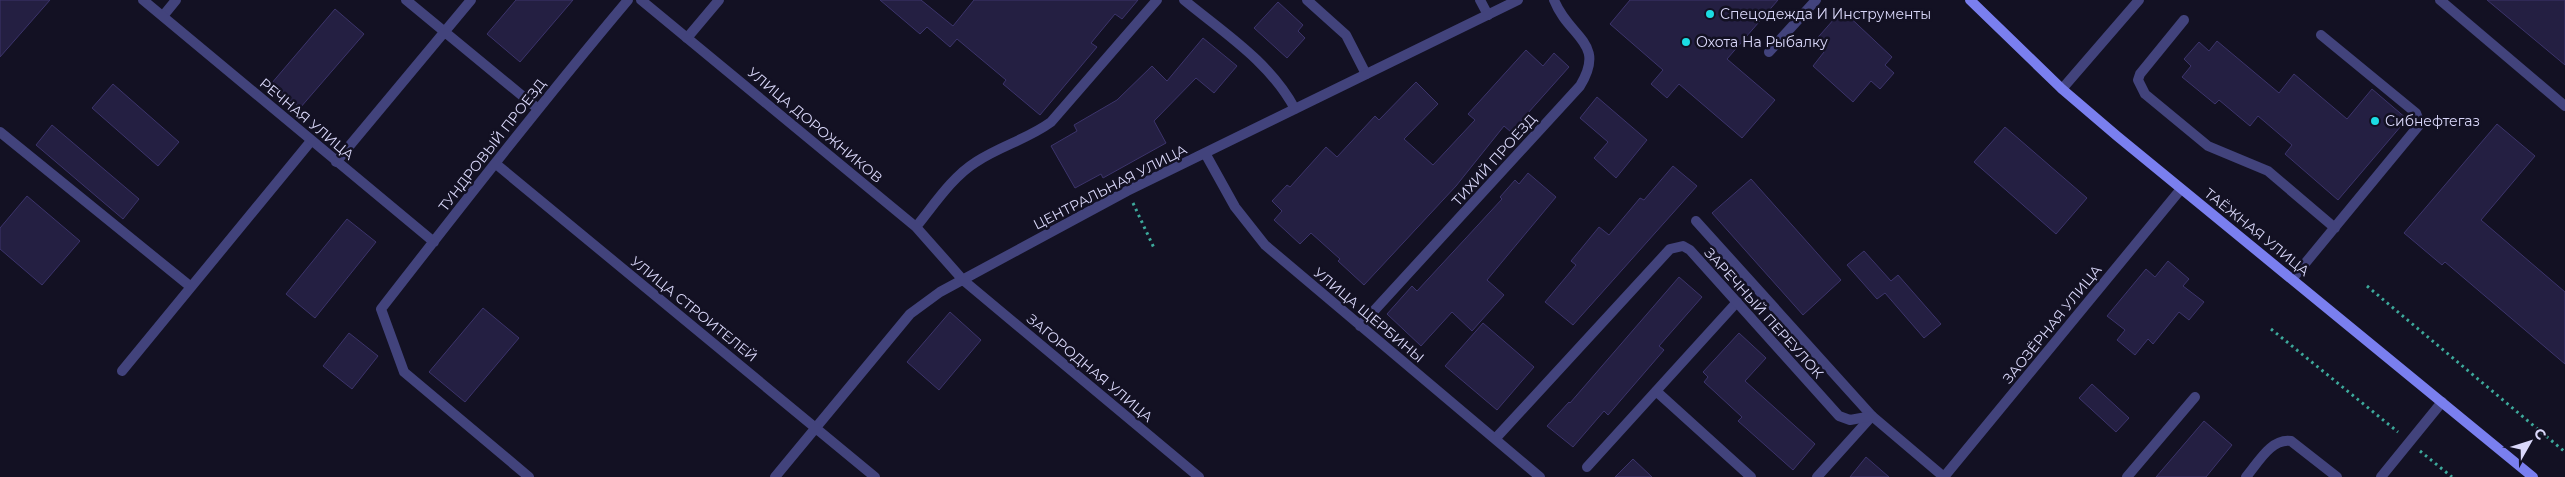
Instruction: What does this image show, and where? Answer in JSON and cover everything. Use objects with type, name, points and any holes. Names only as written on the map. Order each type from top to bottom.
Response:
[{"type":"street","name":"РЕЧНАЯ УЛИЦА","points":[[143,0],[434,242]]},
{"type":"street","points":[[163,16],[176,0]]},
{"type":"street","points":[[406,0],[537,108]]},
{"type":"street","points":[[336,162],[471,0]]},
{"type":"street","name":"ТУНДРОВЫЙ ПРОЕЗД","points":[[529,477],[404,372],[381,308],[496,164],[537,108],[628,0]]},
{"type":"street","name":"УЛИЦА ДОРОЖНИКОВ","points":[[641,0],[916,227],[963,280]]},
{"type":"street","points":[[688,38],[719,0]]},
{"type":"street","points":[[916,227],[965,169],[988,154],[1039,131],[1051,122],[1157,0]]},
{"type":"street","points":[[1184,0],[1262,65],[1284,89],[1295,109]]},
{"type":"street","points":[[1306,0],[1346,35],[1366,74]]},
{"type":"street","points":[[1480,0],[1488,15]]},
{"type":"street","name":"ЦЕНТРАЛЬНАЯ УЛИЦА","points":[[775,477],[910,314],[940,292],[1127,191],[1518,0]]},
{"type":"street","name":"ТИХИЙ ПРОЕЗД","points":[[1360,326],[1580,86],[1586,77],[1591,54],[1586,45],[1567,23],[1554,0]]},
{"type":"street","points":[[1769,52],[1816,0]]},
{"type":"street","name":"ТАЁЖНАЯ УЛИЦА","points":[[1970,0],[2062,89],[2533,477]]},
{"type":"street","points":[[2062,89],[2138,0]]},
{"type":"street","points":[[2440,0],[2565,106]]},
{"type":"street","points":[[2184,20],[2140,74],[2138,80],[2145,94],[2217,151],[2268,171],[2335,228]]},
{"type":"street","points":[[2292,278],[2418,127],[2420,118],[2322,35]]},
{"type":"street","points":[[0,132],[191,287]]},
{"type":"street","points":[[122,371],[311,141]]},
{"type":"street","name":"УЛИЦА ЩЕРБИНЫ","points":[[1205,153],[1235,207],[1265,245],[1540,477]]},
{"type":"street","name":"УЛИЦА СТРОИТЕЛЕЙ","points":[[496,164],[876,477]]},
{"type":"street","name":"ЗАОЗЁРНАЯ УЛИЦА","points":[[1944,477],[2181,188]]},
{"type":"street","points":[[1696,221],[1872,416],[1944,477]]},
{"type":"street","name":"ЗАРЕЧНЫЙ ПЕРЕУЛОК","points":[[1495,439],[1670,249],[1683,246],[1690,250],[1839,416],[1850,420],[1872,416]]},
{"type":"street","name":"ЗАГОРОДНАЯ УЛИЦА","points":[[963,280],[1199,477]]},
{"type":"street","points":[[1587,467],[1737,302]]},
{"type":"street","points":[[1656,392],[1751,477]]},
{"type":"street","points":[[2127,477],[2195,397]]},
{"type":"street","points":[[2381,477],[2442,402]]},
{"type":"street","points":[[1817,477],[1872,416]]},
{"type":"street","points":[[2246,477],[2273,446],[2284,440],[2291,441],[2337,477]]},
{"type":"path","points":[[1127,191],[1154,248]]},
{"type":"path","points":[[2367,286],[2565,452]]},
{"type":"path","points":[[2271,329],[2452,477]]},
{"type":"building","points":[[0,0],[50,0],[0,57]]},
{"type":"building","points":[[516,0],[573,0],[520,62],[487,34]]},
{"type":"building","points":[[880,0],[921,0],[953,26],[974,0],[1138,0],[1122,19],[1115,14],[1091,43],[1097,47],[1040,115],[1003,84],[1006,80],[957,39],[950,47],[927,27],[920,34]]},
{"type":"building","points":[[1630,0],[1778,0],[1727,59],[1775,100],[1742,138],[1679,84],[1667,98],[1651,84],[1663,70],[1610,24]]},
{"type":"building","points":[[2487,0],[2565,0],[2565,65]]},
{"type":"building","points":[[1278,2],[1303,25],[1298,31],[1305,38],[1287,58],[1254,28]]},
{"type":"building","points":[[335,9],[364,34],[300,108],[271,84]]},
{"type":"building","points":[[1842,10],[1892,57],[1885,65],[1894,73],[1880,89],[1871,81],[1853,102],[1813,66],[1824,52],[1813,43]]},
{"type":"building","points":[[1203,38],[1237,66],[1214,93],[1196,78],[1154,121],[1166,143],[1103,178],[1101,174],[1075,188],[1051,146],[1077,131],[1074,125],[1117,100],[1152,66],[1167,81]]},
{"type":"building","name":"Сибнефтегаз","points":[[2217,41],[2279,93],[2294,74],[2347,119],[2372,89],[2407,119],[2338,200],[2285,154],[2292,145],[2258,116],[2250,126],[2219,100],[2215,104],[2182,77],[2191,66],[2184,59],[2199,42],[2209,51]]},
{"type":"building","points":[[1526,50],[1543,66],[1554,53],[1569,67],[1511,132],[1504,126],[1456,186],[1364,285],[1338,261],[1340,259],[1311,233],[1300,244],[1274,220],[1282,211],[1272,201],[1287,185],[1290,187],[1326,147],[1337,157],[1375,116],[1379,120],[1416,82],[1438,104],[1404,139],[1433,165],[1475,120],[1468,114]]},
{"type":"building","points":[[113,84],[179,142],[158,166],[92,108]]},
{"type":"building","points":[[1597,97],[1647,140],[1616,178],[1594,158],[1608,142],[1580,118]]},
{"type":"building","points":[[2497,124],[2535,156],[2481,220],[2565,292],[2565,364],[2445,262],[2442,265],[2404,233]]},
{"type":"building","points":[[52,125],[139,199],[123,219],[36,145]]},
{"type":"building","points":[[2005,127],[2087,198],[2056,234],[1974,162]]},
{"type":"building","points":[[1673,166],[1697,186],[1573,325],[1545,302],[1576,265],[1571,261],[1599,227],[1609,235],[1640,198],[1644,200]]},
{"type":"building","points":[[1528,173],[1556,197],[1487,280],[1504,295],[1472,331],[1452,312],[1421,346],[1387,314],[1412,286],[1417,291],[1502,199],[1500,197],[1515,180],[1519,184]]},
{"type":"building","points":[[1751,179],[1841,280],[1803,315],[1712,213]]},
{"type":"building","points":[[27,196],[80,241],[42,285],[0,249],[0,228]]},
{"type":"building","points":[[347,219],[376,242],[315,318],[286,294]]},
{"type":"building","points":[[1864,251],[1891,281],[1898,275],[1941,324],[1924,338],[1885,293],[1877,299],[1847,265]]},
{"type":"building","points":[[2168,261],[2189,279],[2183,286],[2204,302],[2189,320],[2179,312],[2153,344],[2148,339],[2135,355],[2117,340],[2125,330],[2107,316],[2146,269],[2155,277]]},
{"type":"building","points":[[1679,277],[1702,297],[1659,346],[1664,350],[1608,415],[1604,411],[1573,447],[1547,426],[1570,403]]},
{"type":"building","points":[[483,308],[519,338],[465,402],[429,372]]},
{"type":"building","points":[[950,312],[981,340],[939,390],[907,362]]},
{"type":"building","points":[[1483,323],[1534,367],[1497,410],[1445,366]]},
{"type":"building","points":[[349,333],[378,356],[352,389],[323,366]]},
{"type":"building","points":[[1739,333],[1766,358],[1745,381],[1815,444],[1793,470],[1738,421],[1742,417],[1704,382],[1708,377],[1703,372]]},
{"type":"building","points":[[2092,384],[2129,418],[2116,432],[2079,398]]},
{"type":"building","points":[[2204,421],[2232,445],[2206,477],[2156,477]]},
{"type":"building","points":[[1866,457],[1889,477],[1850,477]]},
{"type":"building","points":[[1633,459],[1652,477],[1615,477]]},
{"type":"place","name":"Спецодежда И Инструменты","points":[[1710,14]]},
{"type":"place","name":"Охота На Рыбалку","points":[[1686,42]]},
{"type":"place","name":"Сибнефтегаз","points":[[2375,121]]}]
